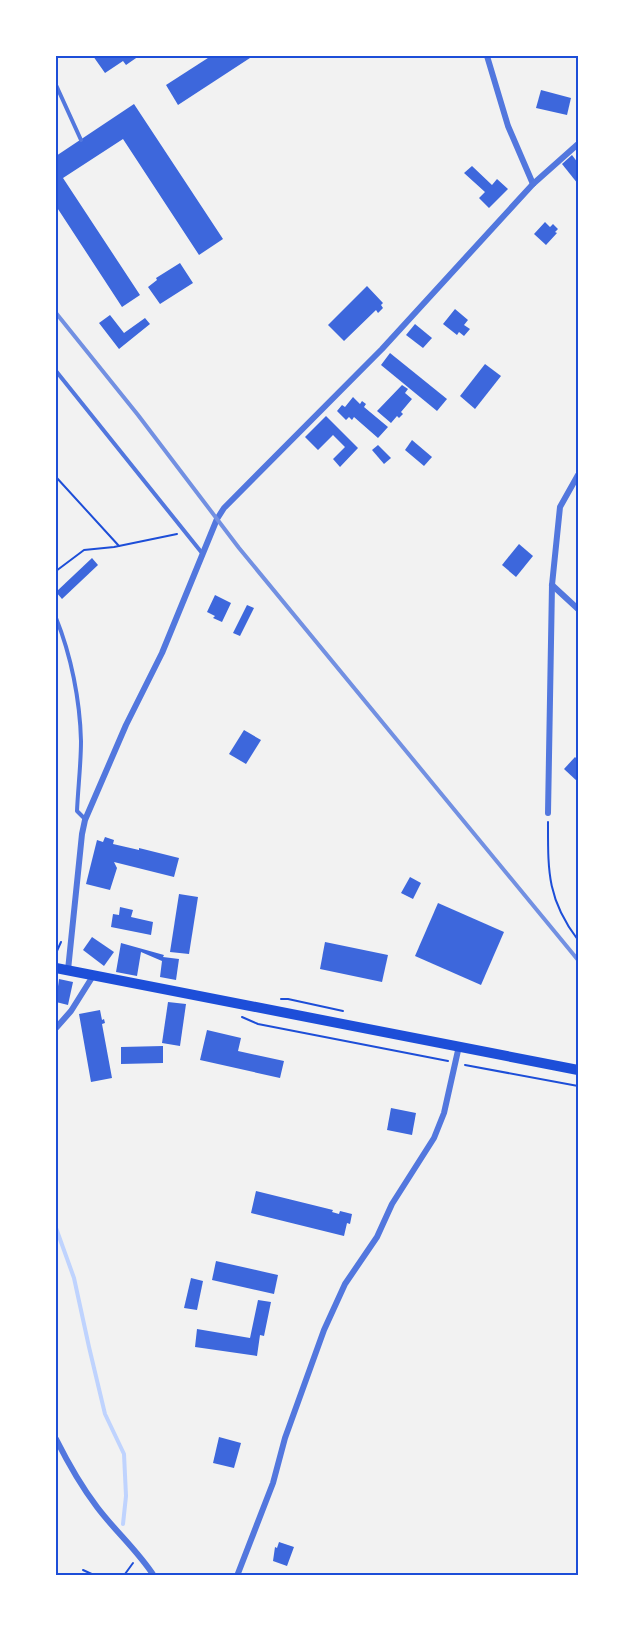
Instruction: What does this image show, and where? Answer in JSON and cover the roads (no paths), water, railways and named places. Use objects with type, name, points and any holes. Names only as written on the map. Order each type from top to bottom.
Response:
[{"type":"main road","points":[[56,968],[579,1070]]},
{"type":"street","points":[[487,56],[508,126],[533,184]]},
{"type":"street","points":[[68,970],[85,820],[126,725],[162,653],[217,519],[224,508],[382,349],[533,184],[579,144]]},
{"type":"street","points":[[548,813],[552,585],[560,507],[579,475]]},
{"type":"street","points":[[552,585],[579,609]]},
{"type":"street","points":[[56,1028],[71,1011],[93,976]]},
{"type":"street","points":[[237,1575],[273,1483],[285,1438],[324,1330],[345,1284],[377,1237],[404,1183],[434,1138],[444,1113],[459,1046]]},
{"type":"street","points":[[56,1439],[71,1471],[98,1509],[154,1575]]},
{"type":"lane","points":[[56,85],[81,140]]},
{"type":"lane","points":[[56,371],[203,554]]},
{"type":"lane","points":[[56,618],[62,633],[77,698],[81,742],[77,811],[85,820]]},
{"type":"waterway","points":[[56,1228],[74,1278],[105,1414],[124,1454],[126,1496],[123,1524]]},
{"type":"railway","points":[[56,313],[138,415],[239,548],[578,960]]}]
